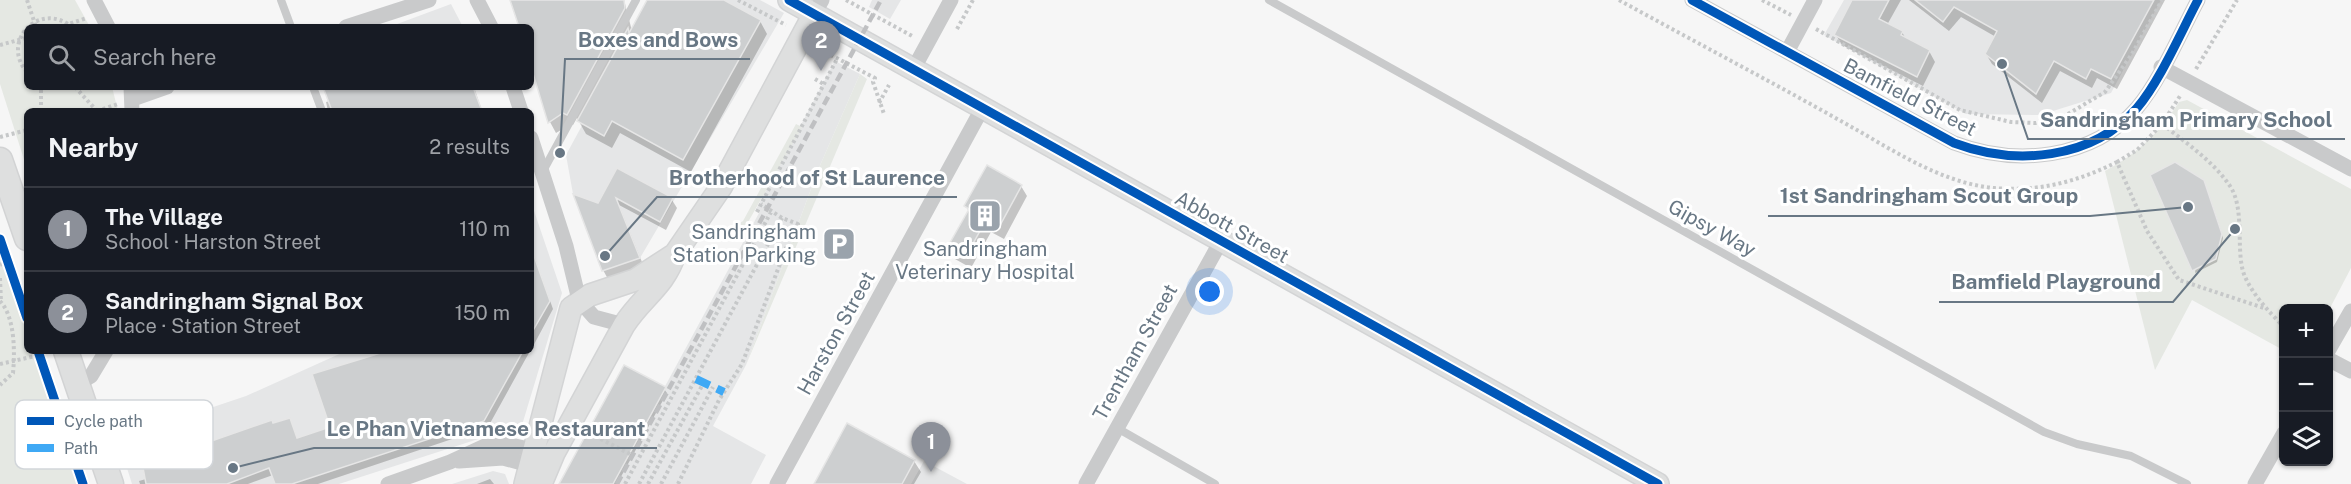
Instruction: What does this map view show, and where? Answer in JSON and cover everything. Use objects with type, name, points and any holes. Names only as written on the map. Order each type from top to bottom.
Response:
[{"type":"main road","points":[[0,160],[24,229]]},
{"type":"main road","points":[[67,354],[82,400]]},
{"type":"main road","points":[[106,469],[111,484]]},
{"type":"street","points":[[94,0],[105,21]]},
{"type":"street","points":[[355,24],[429,0]]},
{"type":"street","points":[[477,0],[489,24]]},
{"type":"street","name":"Abbott Street","points":[[789,0],[818,7],[914,68],[1645,481]]},
{"type":"street","points":[[914,68],[951,0]]},
{"type":"street","name":"Bamfield Street","points":[[1692,0],[1954,143],[1972,150],[2015,158],[2065,151],[2104,135],[2137,107],[2162,67],[2198,0]]},
{"type":"street","points":[[1787,52],[1815,0]]},
{"type":"street","points":[[534,465],[628,320],[666,278],[675,254],[721,187],[818,7]]},
{"type":"street","points":[[2162,67],[2351,169]]},
{"type":"street","points":[[132,99],[158,90]]},
{"type":"street","points":[[514,90],[520,108]]},
{"type":"street","name":"Harston Street","points":[[777,484],[983,107]]},
{"type":"street","points":[[534,146],[579,300],[594,317],[628,320]]},
{"type":"street","name":"Trentham Street","points":[[1086,484],[1221,241]]},
{"type":"street","points":[[541,484],[534,465],[568,316],[579,300],[635,280],[675,254]]},
{"type":"street","points":[[606,290],[621,300],[628,320]]},
{"type":"street","points":[[2333,342],[2351,311]]},
{"type":"street","points":[[77,384],[91,376],[104,354]]},
{"type":"street","points":[[2333,362],[2351,371]]},
{"type":"street","points":[[2255,484],[2279,440]]},
{"type":"street","points":[[388,484],[450,462],[503,458],[534,465]]},
{"type":"lane","points":[[281,0],[290,24]]},
{"type":"lane","points":[[543,171],[636,0]]},
{"type":"lane","name":"Gipsy Way","points":[[1269,0],[2044,432],[2077,444],[2131,456],[2187,484]]},
{"type":"lane","points":[[314,90],[321,108]]},
{"type":"lane","points":[[1117,428],[1215,484]]},
{"type":"path","points":[[1762,0],[1960,110],[2011,122],[2036,123],[2063,117],[2105,92],[2132,54],[2162,0]]},
{"type":"path","points":[[2117,162],[2137,150],[2162,124],[2237,0]]},
{"type":"path","points":[[23,6],[28,2],[36,3]]},
{"type":"path","points":[[28,2],[35,24]]},
{"type":"path","points":[[66,15],[70,24]]},
{"type":"path","points":[[80,24],[105,21]]},
{"type":"path","points":[[1,45],[3,36]]},
{"type":"path","points":[[1,45],[24,39]]},
{"type":"path","points":[[1,45],[5,50]]},
{"type":"path","points":[[825,52],[874,78],[873,82],[884,114]]},
{"type":"path","points":[[757,212],[837,58]]},
{"type":"path","points":[[15,66],[24,70]]},
{"type":"path","points":[[815,79],[825,85]]},
{"type":"path","points":[[879,103],[889,86]]},
{"type":"path","points":[[41,108],[42,90]]},
{"type":"path","points":[[78,90],[94,108]]},
{"type":"path","points":[[2162,124],[2200,155],[2231,187],[2240,226],[2242,268],[2264,308],[2279,323]]},
{"type":"path","points":[[0,137],[24,131]]},
{"type":"path","points":[[678,484],[719,400],[742,363],[798,224],[771,212],[762,204]]},
{"type":"path","points":[[626,484],[771,212]]},
{"type":"path","points":[[639,484],[782,218]]},
{"type":"path","points":[[4,250],[4,263],[12,273]]},
{"type":"path","points":[[0,278],[1,302],[8,316],[14,361],[13,373],[0,385]]},
{"type":"path","points":[[0,364],[36,354]]},
{"type":"path","points":[[39,354],[43,366]]},
{"type":"path","points":[[648,484],[702,384]]},
{"type":"path","points":[[661,484],[713,387]]},
{"type":"path","points":[[582,438],[593,435],[630,454]]},
{"type":"shaded area","points":[[0,0],[75,0],[88,24],[24,24],[24,90],[113,90],[117,108],[24,108],[24,160],[0,84]]},
{"type":"shaded area","points":[[650,0],[760,0],[784,13],[640,258],[602,271],[573,194],[566,155]]},
{"type":"shaded area","points":[[872,0],[901,0],[890,19],[869,7]]},
{"type":"shaded area","points":[[1844,0],[2161,0],[2111,93],[2040,115],[1966,114],[1824,35]]},
{"type":"shaded area","points":[[451,4],[461,24],[397,24]]},
{"type":"shaded area","points":[[835,61],[860,74],[818,170],[746,365],[713,426],[766,455],[751,484],[612,484],[759,213],[755,211]]},
{"type":"shaded area","points":[[860,74],[867,79],[746,365],[818,170]]},
{"type":"shaded area","points":[[2187,100],[2351,189],[2351,268],[2332,304],[2279,304],[2279,348],[2192,300],[2155,370],[2105,171],[2137,150],[2164,123],[2179,102]]},
{"type":"shaded area","points":[[796,124],[802,127],[743,231],[732,234],[727,230],[743,221]]},
{"type":"shaded area","points":[[534,211],[562,293],[522,425],[339,484],[132,484],[127,469],[213,469],[213,407],[246,396],[339,354],[534,354]]},
{"type":"shaded area","points":[[0,254],[24,324],[24,354],[34,354],[50,400],[15,400],[15,469],[74,469],[79,484],[0,484]]},
{"type":"shaded area","points":[[924,461],[967,484],[911,484]]},
{"type":"shaded area","points":[[493,471],[505,474],[509,484],[452,484]]},
{"type":"building","points":[[510,0],[624,0],[625,8],[567,115],[563,113],[548,123],[534,77],[534,24],[518,24]]},
{"type":"building","points":[[647,0],[724,0],[761,20],[683,160],[612,121],[604,136],[577,121],[628,28],[629,33]]},
{"type":"building","points":[[1852,0],[1889,0],[1879,19],[1903,31],[1901,35],[1930,50],[1917,77],[1834,35]]},
{"type":"building","points":[[1915,0],[2154,0],[2111,79],[2091,69],[2086,79],[2054,61],[2036,94],[1985,54],[1997,31],[1954,7],[1943,22]]},
{"type":"building","points":[[324,90],[474,90],[481,108],[331,108]]},
{"type":"building","points":[[2175,162],[2204,180],[2222,234],[2216,259],[2192,271],[2150,175]]},
{"type":"building","name":"Sandringham Veterinary Hospital","points":[[987,165],[1022,185],[998,229],[985,222],[965,258],[947,248],[969,209],[964,206]]},
{"type":"building","points":[[617,168],[673,198],[660,222],[616,198],[640,258],[602,271],[573,194],[598,203]]},
{"type":"building","points":[[534,256],[550,301],[534,329]]},
{"type":"building","points":[[377,354],[521,354],[484,421],[292,484],[275,484],[269,468],[227,484],[146,484],[143,469],[213,469],[213,441],[272,420],[273,423],[290,418],[297,438],[330,427],[312,374]]},
{"type":"building","points":[[624,365],[666,387],[613,484],[559,484]]},
{"type":"building","points":[[847,423],[915,460],[902,484],[814,484]]},
{"type":"railway","points":[[617,484],[881,0]]},
{"type":"marked path","points":[[696,379],[724,392]]},
{"type":"cycle path","points":[[789,0],[1658,484]]},
{"type":"cycle path","points":[[1692,0],[1954,143],[2002,155],[2027,156],[2052,154],[2075,148],[2098,139],[2119,125],[2146,97],[2198,0]]},
{"type":"cycle path","points":[[0,239],[24,309]]},
{"type":"cycle path","points":[[39,354],[55,400]]},
{"type":"cycle path","points":[[78,469],[83,484]]},
{"type":"place","name":"Sandringham Primary School","points":[[2002,64]]},
{"type":"place","name":"Sandringham Signal Box","points":[[821,71]]},
{"type":"place","name":"Boxes and Bows","points":[[560,153]]},
{"type":"place","name":"1st Sandringham Scout Group","points":[[2188,207]]},
{"type":"place","name":"Sandringham Veterinary Hospital","points":[[985,216]]},
{"type":"place","name":"Bamfield Playground","points":[[2235,229]]},
{"type":"place","name":"Sandringham Station Parking","points":[[839,244]]},
{"type":"place","name":"Brotherhood of St Laurence","points":[[605,256]]},
{"type":"place","name":"Le Phan Vietnamese Restaurant","points":[[233,468]]},
{"type":"place","name":"The Village","points":[[931,472]]}]
